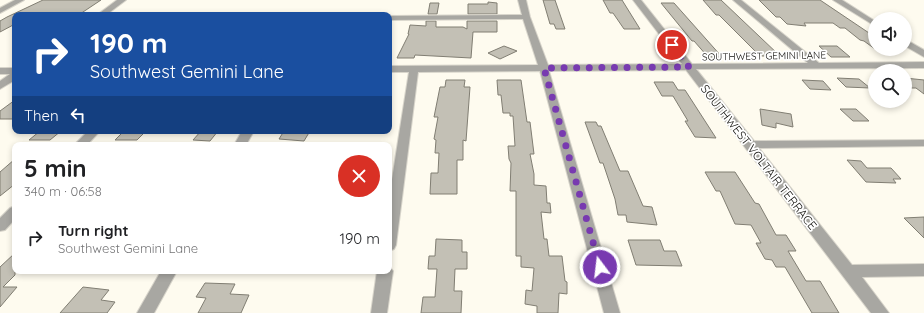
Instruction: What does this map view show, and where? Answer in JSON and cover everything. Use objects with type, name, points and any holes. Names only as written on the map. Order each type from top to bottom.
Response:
[{"type":"street","points":[[0,11],[20,0]]},
{"type":"street","points":[[105,12],[122,0]]},
{"type":"street","points":[[522,0],[526,17],[544,68],[612,313]]},
{"type":"street","name":"SOUTHWEST VOLTAIR TERRACE","points":[[637,0],[881,313]]},
{"type":"street","points":[[737,0],[817,66]]},
{"type":"street","points":[[837,0],[868,20]]},
{"type":"street","points":[[392,18],[526,17]]},
{"type":"street","points":[[912,46],[924,54]]},
{"type":"street","name":"SOUTHWEST GEMINI LANE","points":[[392,69],[924,65]]},
{"type":"street","points":[[392,224],[414,69]]},
{"type":"street","points":[[0,71],[12,71]]},
{"type":"street","points":[[0,86],[12,77]]},
{"type":"street","points":[[83,142],[91,134]]},
{"type":"street","points":[[750,145],[924,143]]},
{"type":"street","points":[[0,226],[12,214]]},
{"type":"street","points":[[849,271],[924,270]]},
{"type":"street","points":[[145,313],[167,274]]},
{"type":"street","points":[[379,313],[385,274]]},
{"type":"building","points":[[43,0],[101,0],[83,12],[18,12]]},
{"type":"building","points":[[543,0],[555,0],[565,29],[556,29],[554,24],[550,24]]},
{"type":"building","points":[[603,0],[622,0],[640,29],[624,29],[613,13],[610,13]]},
{"type":"building","points":[[703,0],[721,0],[780,56],[760,56],[719,15],[716,15]]},
{"type":"building","points":[[759,0],[820,0],[868,32],[868,44],[860,40],[845,28],[840,28],[833,23],[804,23],[806,26],[787,24],[780,17],[776,17]]},
{"type":"building","points":[[488,2],[497,3],[497,14],[468,14],[468,4],[488,4]]},
{"type":"building","points":[[430,3],[439,3],[437,14],[428,14]]},
{"type":"building","points":[[661,3],[674,3],[722,57],[708,57],[694,41],[692,41]]},
{"type":"building","points":[[12,15],[12,26],[0,32],[0,21]]},
{"type":"building","points":[[426,21],[436,21],[436,27],[463,27],[467,29],[467,21],[497,21],[497,32],[473,32],[471,58],[415,55],[414,58],[397,58],[409,34],[410,25],[426,26]]},
{"type":"building","points":[[504,46],[517,51],[500,59],[488,53]]},
{"type":"building","points":[[819,46],[837,46],[850,57],[831,57]]},
{"type":"building","points":[[837,78],[859,79],[868,88],[846,87]]},
{"type":"building","points":[[912,79],[924,80],[924,94],[916,88],[912,88]]},
{"type":"building","points":[[446,80],[465,80],[464,87],[470,87],[466,141],[463,140],[463,160],[457,160],[457,194],[430,194],[431,173],[438,173],[439,153],[435,153],[436,140],[434,139],[438,117],[434,117],[440,87],[445,87]]},
{"type":"building","points":[[497,80],[521,80],[527,122],[530,122],[534,154],[530,154],[534,174],[534,185],[546,186],[547,203],[550,203],[551,213],[541,212],[544,239],[547,239],[549,256],[562,256],[565,281],[567,282],[567,294],[559,293],[558,313],[537,313],[537,306],[525,304],[526,290],[532,291],[534,268],[521,267],[521,256],[516,256],[516,191],[510,191],[511,163],[509,159],[508,146],[515,146],[513,116],[510,116],[510,113],[503,113],[501,95],[498,95]]},
{"type":"building","points":[[802,80],[823,81],[831,90],[810,89]]},
{"type":"building","points":[[654,82],[673,82],[678,90],[685,90],[716,138],[695,137],[685,121],[688,121],[673,96],[662,96]]},
{"type":"building","points":[[12,102],[12,119],[0,119],[0,111]]},
{"type":"building","points":[[760,109],[791,114],[793,127],[776,123],[776,128],[762,125]]},
{"type":"building","points":[[840,109],[856,109],[869,121],[853,121]]},
{"type":"building","points":[[585,122],[596,122],[598,126],[601,126],[620,171],[628,171],[643,206],[652,207],[657,225],[627,222],[626,215],[618,215],[615,199],[603,163],[600,163]]},
{"type":"building","points":[[36,134],[57,134],[50,140],[29,140]]},
{"type":"building","points":[[121,134],[143,134],[137,140],[115,140]]},
{"type":"building","points":[[198,134],[216,134],[210,141],[193,140]]},
{"type":"building","points":[[282,134],[308,134],[304,141],[279,139]]},
{"type":"building","points":[[847,160],[861,161],[867,168],[891,168],[901,179],[893,179],[896,183],[866,182]]},
{"type":"building","points":[[12,162],[12,186],[0,196],[0,172]]},
{"type":"building","points":[[705,172],[735,172],[755,203],[759,204],[776,235],[786,235],[796,251],[788,251],[806,281],[820,281],[839,313],[812,313],[785,267],[776,267],[772,260],[765,259],[756,243],[761,243],[751,225],[735,224],[720,191],[716,191]]},
{"type":"building","points":[[924,217],[924,238],[904,218]]},
{"type":"building","points":[[436,239],[462,240],[462,252],[467,252],[467,269],[455,269],[454,291],[462,291],[461,313],[421,313],[423,297],[435,297],[437,269],[428,269],[429,256],[435,256]]},
{"type":"building","points":[[628,240],[660,240],[664,251],[676,251],[682,266],[636,265]]},
{"type":"building","points":[[12,256],[12,274],[15,275],[3,287],[17,287],[0,307],[0,267]]},
{"type":"building","points":[[205,283],[235,284],[230,294],[249,295],[241,313],[198,313],[206,298],[196,297]]},
{"type":"building","points":[[83,287],[109,290],[101,300],[115,302],[107,313],[60,313]]},
{"type":"route","points":[[600,267],[544,68],[689,67],[672,45]]}]
